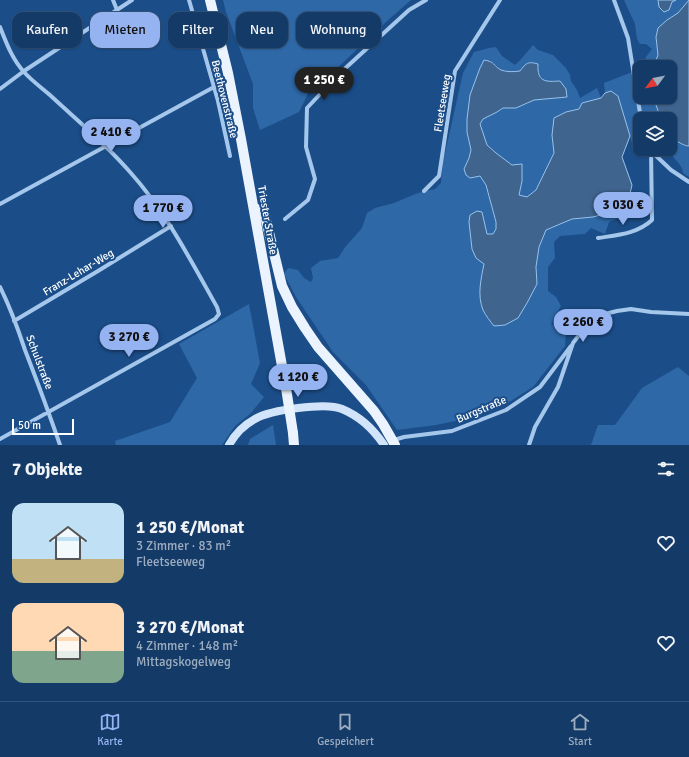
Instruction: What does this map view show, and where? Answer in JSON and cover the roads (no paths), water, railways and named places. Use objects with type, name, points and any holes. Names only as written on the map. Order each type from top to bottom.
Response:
[{"type":"main road","name":"Triester Straße","points":[[210,0],[235,109],[254,207],[286,388],[294,445]]},
{"type":"main road","points":[[254,207],[265,216],[282,286],[305,328],[318,347],[374,411],[394,443]]},
{"type":"main road","points":[[229,445],[238,432],[260,416],[302,408],[331,406],[342,408],[364,423],[375,433],[384,445]]},
{"type":"street","points":[[112,0],[117,10]]},
{"type":"street","points":[[0,89],[132,0]]},
{"type":"street","name":"Beethovenstraße","points":[[189,0],[218,101],[230,156]]},
{"type":"street","points":[[285,219],[308,200],[315,179],[306,147],[307,108],[339,74],[409,10],[426,0]]},
{"type":"street","name":"Fleetseeweg","points":[[424,191],[440,176],[455,71],[500,0]]},
{"type":"street","points":[[614,0],[628,38],[640,112]]},
{"type":"street","points":[[0,26],[7,46],[24,72],[106,146],[147,192],[171,226],[218,307],[219,314],[215,319],[0,440]]},
{"type":"street","points":[[0,204],[214,87]]},
{"type":"street","points":[[598,238],[629,233],[641,229],[652,220],[651,156]]},
{"type":"street","points":[[657,156],[671,170],[689,182]]},
{"type":"street","name":"Franz-Lehar-Weg","points":[[14,321],[171,226]]},
{"type":"street","name":"Schulstraße","points":[[0,287],[6,299],[49,412],[60,445]]},
{"type":"street","points":[[529,445],[535,427],[558,386],[574,343],[586,326],[601,316],[617,311],[631,309],[651,312],[689,314]]},
{"type":"street","name":"Burgstraße","points":[[394,443],[404,437],[452,431],[506,410],[540,387],[574,343]]}]
